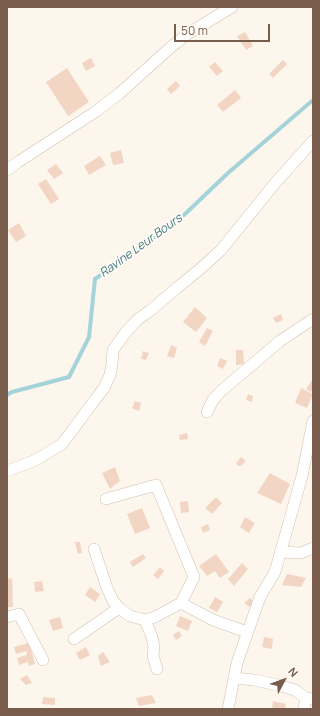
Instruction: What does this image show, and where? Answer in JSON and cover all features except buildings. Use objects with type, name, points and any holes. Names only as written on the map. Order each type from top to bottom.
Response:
[{"type":"street","points":[[7,170],[95,112],[120,93],[171,47],[189,33],[232,7]]},
{"type":"street","points":[[7,471],[36,460],[62,444],[104,388],[110,375],[113,350],[126,332],[137,320],[199,270],[221,250],[276,182],[313,141]]},
{"type":"street","points":[[207,412],[213,400],[221,391],[280,342],[313,319]]},
{"type":"street","points":[[228,709],[237,663],[260,597],[275,572],[281,552],[302,476],[313,421]]},
{"type":"street","points":[[94,549],[113,601],[119,608],[130,616],[145,620],[155,617],[181,603],[194,576],[156,485],[106,498]]},
{"type":"street","points":[[281,552],[301,553],[313,548]]},
{"type":"street","points":[[181,603],[213,620],[248,632]]},
{"type":"street","points":[[74,639],[119,608]]},
{"type":"street","points":[[7,617],[19,614],[43,660]]},
{"type":"street","points":[[145,620],[152,637],[154,647],[153,656],[157,669]]},
{"type":"street","points":[[234,678],[254,680],[295,690],[308,702]]},
{"type":"waterway","name":"Ravine Leur Bours","points":[[7,395],[12,392],[69,377],[89,337],[95,279],[184,215],[228,173],[313,100]]}]
